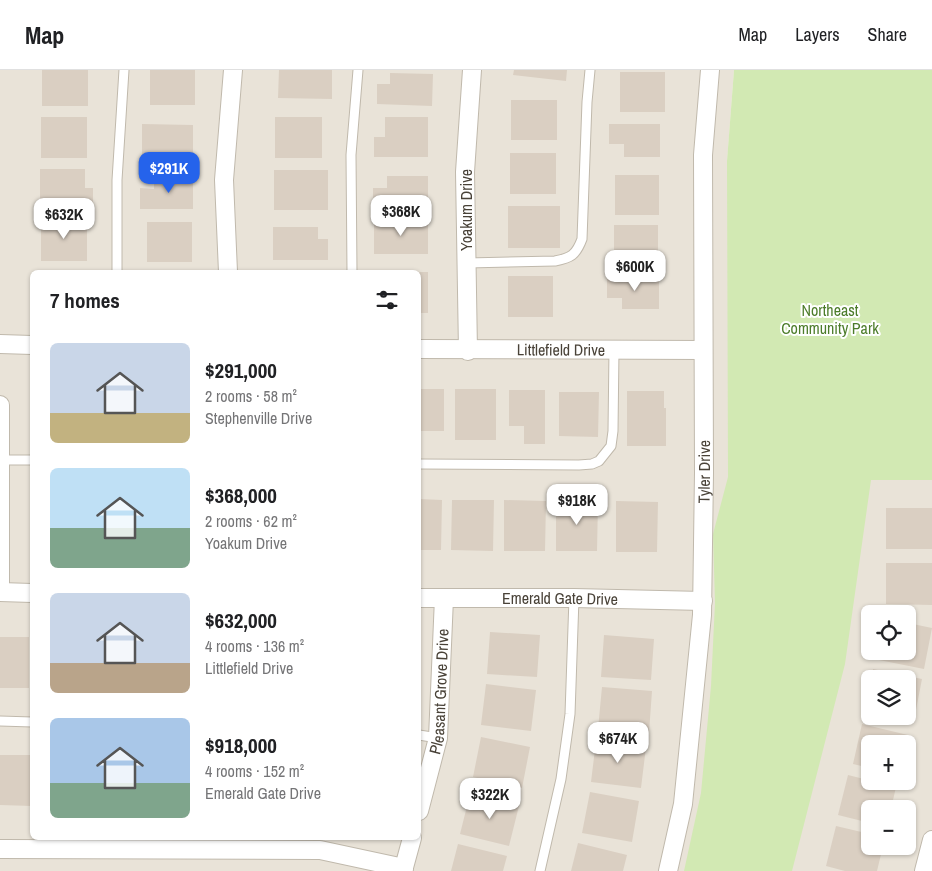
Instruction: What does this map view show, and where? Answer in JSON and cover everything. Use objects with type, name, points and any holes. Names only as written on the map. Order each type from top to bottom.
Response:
[{"type":"street","points":[[228,270],[224,180],[233,70]]},
{"type":"street","name":"Yoakum Drive","points":[[468,351],[465,172],[472,70]]},
{"type":"street","name":"Tyler Drive","points":[[668,871],[683,804],[703,601],[703,154],[710,70]]},
{"type":"street","points":[[0,344],[30,345]]},
{"type":"street","name":"Littlefield Drive","points":[[421,349],[468,351],[703,350]]},
{"type":"street","points":[[0,405],[0,592],[30,593]]},
{"type":"street","name":"Emerald Gate Drive","points":[[421,598],[574,598],[703,601]]},
{"type":"street","name":"Pleasant Grove Drive","points":[[421,803],[438,738],[444,598]]},
{"type":"street","points":[[0,850],[320,850],[403,869],[411,840]]},
{"type":"street","points":[[924,871],[932,840]]},
{"type":"lane","points":[[117,270],[117,180],[124,70]]},
{"type":"lane","points":[[352,270],[352,154],[358,70]]},
{"type":"lane","points":[[467,263],[555,261],[569,258],[578,249],[582,239],[590,70]]},
{"type":"lane","points":[[421,464],[579,465],[592,464],[599,461],[611,446],[613,431],[614,350]]},
{"type":"lane","points":[[1,460],[30,460]]},
{"type":"lane","points":[[540,871],[561,779],[570,714],[574,598]]},
{"type":"lane","points":[[0,721],[30,722]]},
{"type":"lane","points":[[421,735],[438,738]]},
{"type":"shaded area","points":[[0,70],[734,70],[727,162],[932,479],[932,871],[0,871]]},
{"type":"green space","name":"Northeast Community Park","points":[[734,70],[932,70],[932,480],[871,480],[845,664],[792,871],[684,871],[701,793],[711,686],[715,603],[713,534],[728,477],[727,161]]},
{"type":"building","points":[[42,70],[88,70],[88,106],[42,106]]},
{"type":"building","points":[[150,70],[195,70],[195,105],[150,105]]},
{"type":"building","points":[[279,70],[332,70],[332,99],[278,98]]},
{"type":"building","points":[[514,70],[567,70],[566,81],[513,75]]},
{"type":"building","points":[[620,72],[665,72],[665,112],[620,112]]},
{"type":"building","points":[[390,73],[433,74],[432,106],[377,104],[377,84],[390,84]]},
{"type":"building","points":[[511,100],[557,100],[557,140],[511,140]]},
{"type":"building","points":[[41,117],[87,117],[87,158],[41,158]]},
{"type":"building","points":[[275,117],[322,117],[322,158],[275,158]]},
{"type":"building","points":[[385,117],[428,117],[428,157],[374,157],[374,137],[385,137]]},
{"type":"building","points":[[142,124],[193,125],[193,157],[142,156]]},
{"type":"building","points":[[609,124],[660,124],[660,157],[624,157],[624,144],[609,144]]},
{"type":"building","points":[[510,153],[556,153],[556,194],[510,194]]},
{"type":"building","points":[[40,169],[85,169],[85,188],[93,188],[93,208],[40,208]]},
{"type":"building","points":[[274,170],[328,170],[328,210],[274,210]]},
{"type":"building","points":[[615,175],[659,175],[659,215],[615,215]]},
{"type":"building","points":[[154,176],[193,177],[193,209],[140,209],[140,188],[154,189]]},
{"type":"building","points":[[387,176],[428,176],[428,209],[373,209],[373,188],[387,188]]},
{"type":"building","points":[[508,206],[560,206],[560,248],[508,248]]},
{"type":"building","points":[[41,220],[87,220],[87,261],[41,261]]},
{"type":"building","points":[[374,220],[428,220],[428,254],[374,254]]},
{"type":"building","points":[[147,222],[192,222],[192,262],[147,262]]},
{"type":"building","points":[[614,225],[658,225],[658,266],[614,266]]},
{"type":"building","points":[[273,227],[318,227],[318,239],[328,239],[328,260],[273,260]]},
{"type":"building","points":[[421,272],[428,272],[428,313],[421,313]]},
{"type":"building","points":[[508,276],[553,276],[553,317],[508,317]]},
{"type":"building","points":[[607,277],[659,277],[659,309],[622,309],[622,298],[607,298]]},
{"type":"building","points":[[421,389],[444,389],[444,431],[421,431]]},
{"type":"building","points":[[455,389],[496,389],[496,440],[455,440]]},
{"type":"building","points":[[509,390],[545,390],[545,444],[524,444],[524,426],[509,426]]},
{"type":"building","points":[[627,391],[664,391],[666,446],[627,446]]},
{"type":"building","points":[[559,392],[599,392],[598,437],[559,436]]},
{"type":"building","points":[[421,499],[442,500],[441,550],[421,550]]},
{"type":"building","points":[[452,500],[494,500],[493,551],[451,550]]},
{"type":"building","points":[[504,500],[546,501],[545,551],[504,551]]},
{"type":"building","points":[[556,500],[598,501],[597,551],[556,551]]},
{"type":"building","points":[[616,501],[658,502],[657,552],[616,552]]},
{"type":"building","points":[[886,508],[932,508],[932,549],[886,549]]},
{"type":"building","points":[[886,563],[932,563],[932,605],[886,604]]},
{"type":"building","points":[[916,625],[932,628],[924,669],[879,660],[916,660]]},
{"type":"building","points":[[490,632],[540,635],[537,677],[487,674]]},
{"type":"building","points":[[604,635],[654,639],[651,680],[601,677]]},
{"type":"building","points":[[0,637],[29,637],[29,688],[0,688]]},
{"type":"building","points":[[916,678],[922,679],[916,710]]},
{"type":"building","points":[[486,684],[536,690],[531,731],[481,725]]},
{"type":"building","points":[[602,687],[652,691],[649,733],[598,729]]},
{"type":"building","points":[[862,725],[908,735],[861,735],[861,766],[853,764]]},
{"type":"building","points":[[481,737],[530,747],[522,788],[473,777]]},
{"type":"building","points":[[596,741],[646,747],[641,788],[591,782]]},
{"type":"building","points":[[0,755],[30,755],[30,806],[0,805]]},
{"type":"building","points":[[848,775],[861,778],[861,790],[895,790],[893,800],[861,800],[861,821],[838,815]]},
{"type":"building","points":[[590,792],[639,801],[632,842],[582,833]]},
{"type":"building","points":[[470,794],[519,806],[509,846],[460,834]]},
{"type":"building","points":[[836,826],[861,832],[861,855],[881,855],[877,871],[845,871],[826,866]]},
{"type":"building","points":[[578,843],[627,855],[623,871],[571,871]]},
{"type":"building","points":[[458,844],[507,856],[503,871],[451,871]]}]
